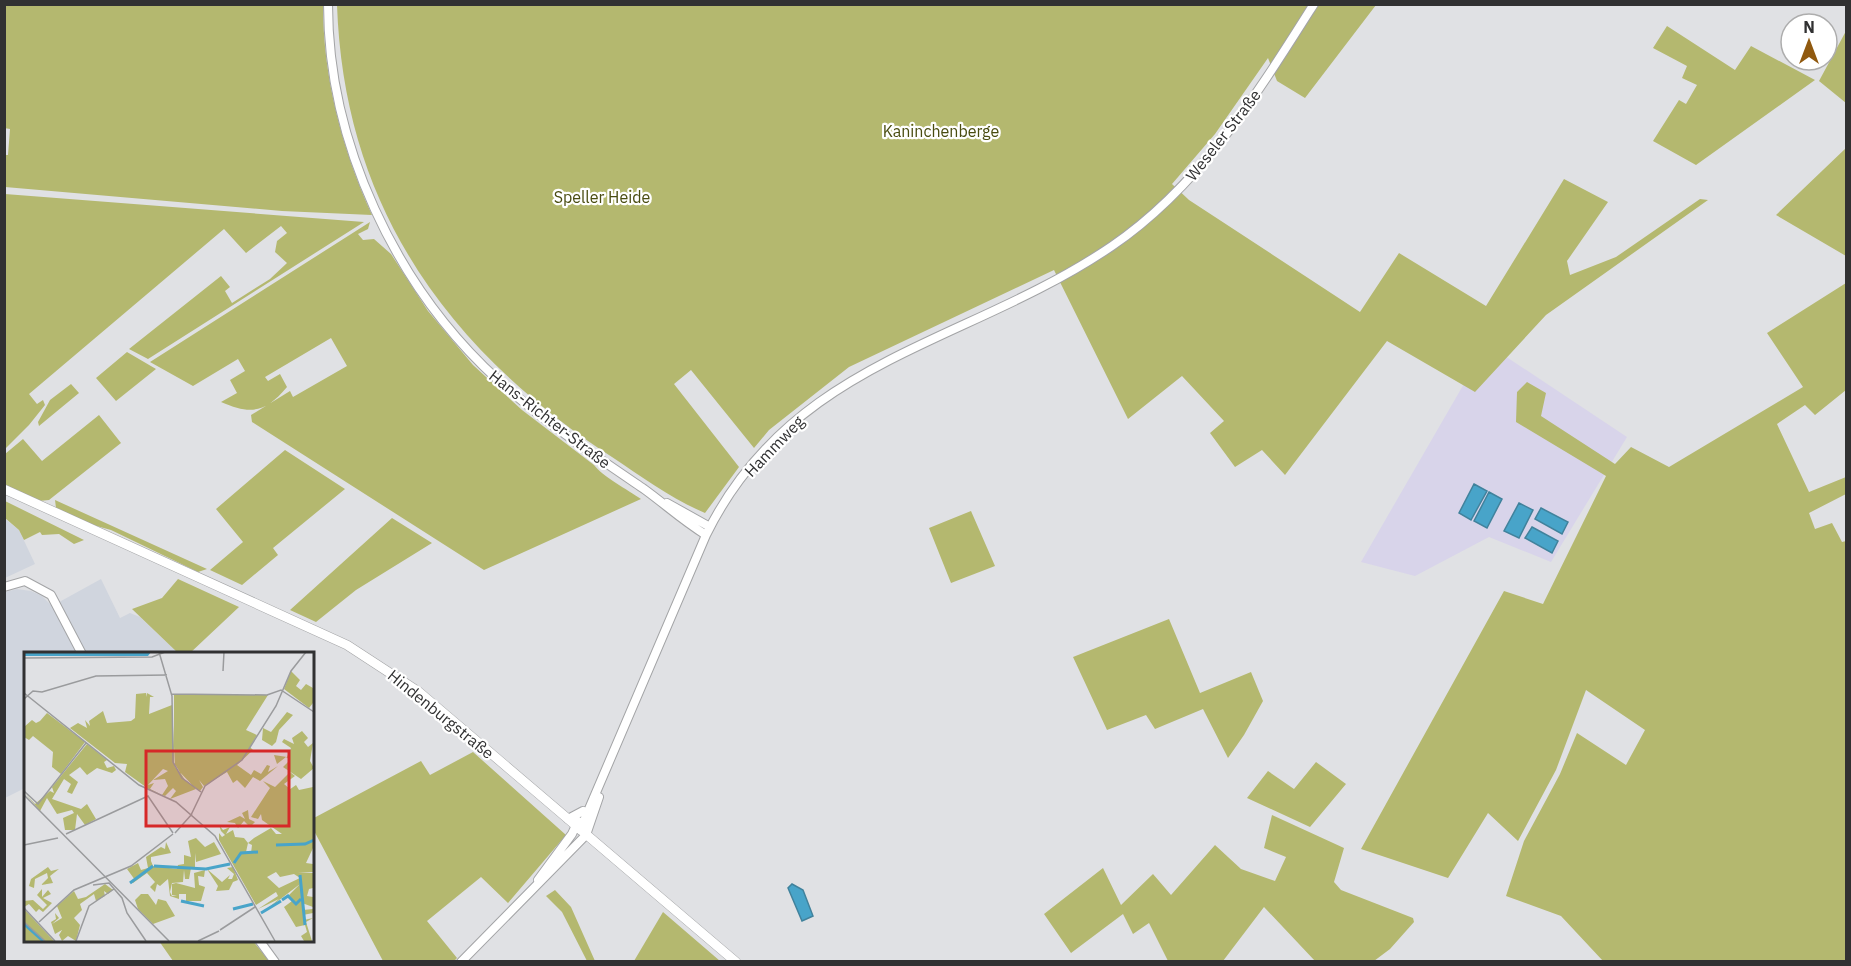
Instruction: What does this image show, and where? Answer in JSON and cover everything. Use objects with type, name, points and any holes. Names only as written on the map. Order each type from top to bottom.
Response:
[{"type":"main road","name":"Hans-Richter-Straße","points":[[328,4],[338,91],[360,171],[392,244],[430,303],[464,346],[515,395],[653,496],[708,531]]},
{"type":"main road","name":"Weseler Straße","points":[[1082,265],[1126,237],[1156,212],[1211,156],[1240,118],[1314,4]]},
{"type":"main road","name":"Hammweg","points":[[531,889],[550,874],[578,828],[610,763],[708,531],[728,497],[766,450],[795,421],[835,390],[901,353],[1023,297],[1082,265]]},
{"type":"main road","name":"Hindenburgstraße","points":[[4,489],[364,654],[419,692],[736,962]]},
{"type":"main road","points":[[4,587],[25,581],[51,595],[81,652]]},
{"type":"main road","name":"Hammweg","points":[[461,962],[531,889],[578,828],[583,811],[610,763]]},
{"type":"main road","points":[[261,942],[275,962]]},
{"type":"shaded area","points":[[1487,344],[1627,437],[1551,562],[1489,537],[1415,576],[1361,562]]},
{"type":"shaded area","points":[[4,518],[19,530],[35,564],[5,578]]},
{"type":"shaded area","points":[[101,579],[120,618],[130,613],[140,617],[177,652],[24,652],[24,788],[5,798],[5,592],[17,589],[31,591],[42,596],[52,606]]},
{"type":"green space","points":[[5,4],[323,5],[326,59],[336,112],[343,139],[372,215],[282,211],[5,187],[5,155],[8,155],[10,129],[4,128]]},
{"type":"green space","name":"Speller Heide","points":[[337,5],[1376,5],[1305,98],[1277,81],[1268,58],[1215,134],[1172,184],[1189,200],[1360,312],[1399,253],[1486,306],[1564,179],[1608,202],[1567,261],[1570,275],[1616,257],[1700,199],[1708,200],[1546,315],[1475,392],[1387,341],[1285,475],[1262,450],[1235,467],[1210,433],[1224,421],[1182,376],[1128,419],[1054,270],[849,367],[769,430],[754,448],[691,370],[674,384],[739,467],[705,513],[657,487],[553,415],[500,370],[454,320],[415,266],[384,208],[360,145],[344,78]]},
{"type":"green space","points":[[1667,26],[1735,70],[1751,46],[1779,61],[1779,72],[1800,72],[1815,80],[1696,165],[1653,141],[1679,100],[1686,104],[1697,85],[1682,78],[1687,66],[1653,48]]},
{"type":"green space","points":[[1846,31],[1846,103],[1819,81],[1824,72],[1839,72],[1839,44]]},
{"type":"green space","points":[[1846,148],[1846,256],[1776,215]]},
{"type":"green space","points":[[5,194],[364,222],[148,359],[129,349],[221,276],[230,287],[225,291],[232,303],[270,279],[287,263],[275,252],[277,241],[287,233],[281,226],[246,253],[224,229],[29,394],[37,404],[43,400],[45,405],[5,449]]},
{"type":"green space","points":[[370,222],[368,229],[358,234],[363,240],[374,239],[391,254],[428,311],[473,365],[522,410],[603,474],[641,499],[484,570],[252,422],[251,415],[264,407],[249,410],[221,402],[237,393],[230,380],[245,371],[238,359],[193,386],[150,362]],"holes":[[[331,338],[347,366],[293,397],[290,391],[264,407],[287,387],[280,374],[268,381],[265,377]]]},
{"type":"green space","points":[[1846,283],[1846,390],[1815,415],[1805,405],[1777,424],[1809,492],[1846,477],[1846,494],[1809,513],[1815,529],[1832,523],[1842,542],[1846,541],[1846,961],[1603,961],[1561,916],[1506,896],[1524,841],[1560,774],[1577,733],[1626,765],[1645,730],[1586,690],[1556,770],[1518,841],[1488,813],[1448,878],[1361,849],[1504,591],[1543,604],[1606,476],[1516,422],[1517,392],[1527,382],[1546,393],[1541,416],[1615,464],[1631,447],[1669,467],[1803,387],[1767,333]]},
{"type":"green space","points":[[127,352],[156,369],[116,401],[96,378]]},
{"type":"green space","points":[[71,384],[79,393],[39,426],[38,422],[50,400]]},
{"type":"green space","points":[[99,415],[121,443],[49,500],[39,501],[5,485],[5,454],[23,439],[42,461]]},
{"type":"green space","points":[[285,450],[345,489],[273,548],[278,555],[242,585],[210,570],[243,542],[216,509]]},
{"type":"green space","points":[[55,500],[207,569],[198,572],[111,530],[93,525],[56,508]]},
{"type":"green space","points":[[5,501],[84,540],[74,544],[59,534],[42,535],[40,532],[24,540],[19,530],[5,518]]},
{"type":"green space","points":[[971,511],[995,566],[951,583],[929,528]]},
{"type":"green space","points":[[392,518],[432,543],[356,590],[316,622],[290,610]]},
{"type":"green space","points":[[178,579],[239,607],[191,652],[177,652],[132,609],[162,598]]},
{"type":"green space","points":[[1169,619],[1200,693],[1251,672],[1263,701],[1228,758],[1203,709],[1155,729],[1146,715],[1107,730],[1073,657]]},
{"type":"green space","points":[[473,752],[566,835],[508,903],[481,877],[427,921],[457,958],[454,961],[383,961],[314,831],[314,818],[421,761],[430,775]]},
{"type":"green space","points":[[1316,762],[1346,784],[1310,827],[1247,798],[1268,771],[1294,789]]},
{"type":"green space","points":[[1272,815],[1344,848],[1334,882],[1341,890],[1413,918],[1414,922],[1390,949],[1374,961],[1315,961],[1264,907],[1223,961],[1168,961],[1149,923],[1133,934],[1123,914],[1071,953],[1044,914],[1103,868],[1121,905],[1153,874],[1171,895],[1215,845],[1241,869],[1275,881],[1286,857],[1264,848]]},
{"type":"green space","points":[[555,890],[571,907],[595,961],[587,961],[562,912],[546,896]]},
{"type":"green space","points":[[663,912],[720,961],[634,961]]},
{"type":"green space","points":[[160,942],[254,942],[269,961],[173,961]]},
{"type":"water","points":[[1474,484],[1487,491],[1471,520],[1459,513]]},
{"type":"water","points":[[1489,492],[1502,499],[1487,528],[1474,521]]},
{"type":"water","points":[[1519,503],[1533,510],[1519,538],[1504,531]]},
{"type":"water","points":[[1541,508],[1568,522],[1562,534],[1535,519]]},
{"type":"water","points":[[1532,527],[1558,541],[1552,553],[1525,538]]},
{"type":"water","points":[[792,884],[803,890],[813,916],[802,921],[788,888]]},
{"type":"park label","name":"Kaninchenberge","points":[[941,131]]}]
